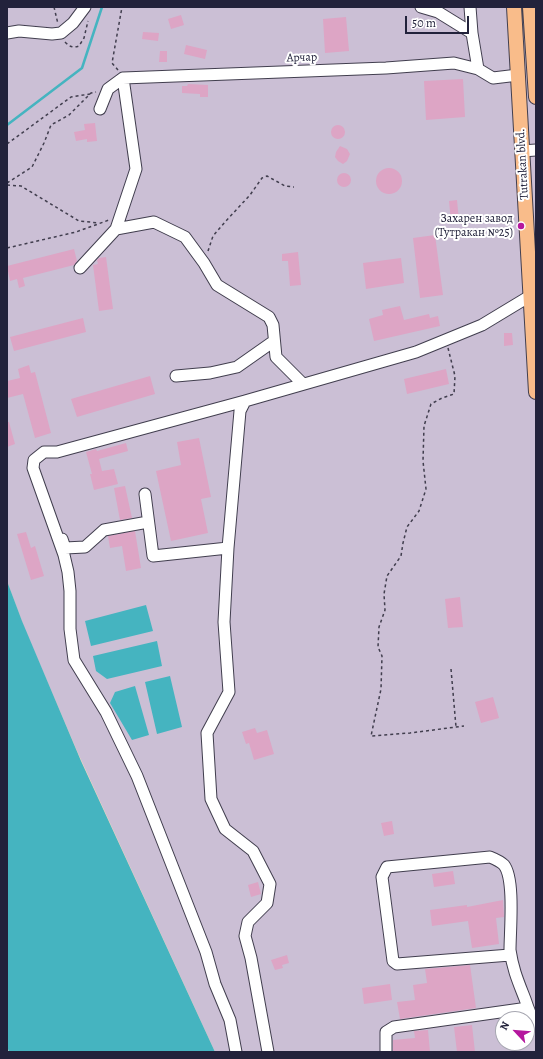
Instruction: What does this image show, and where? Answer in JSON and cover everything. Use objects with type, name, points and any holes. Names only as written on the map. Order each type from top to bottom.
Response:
[{"type":"main road","name":"Tutrakan blvd.","points":[[514,7],[518,75],[529,150],[530,296],[536,392]]},
{"type":"main road","points":[[530,7],[536,97]]},
{"type":"street","points":[[7,33],[19,31],[52,34],[61,33],[73,23],[85,7]]},
{"type":"street","points":[[421,7],[438,12],[472,33]]},
{"type":"street","points":[[470,7],[472,33],[478,69]]},
{"type":"street","name":"Арчар","points":[[123,78],[386,68],[454,63],[478,69],[493,78],[518,75]]},
{"type":"street","points":[[80,268],[116,229],[136,169],[123,78],[108,89],[100,109]]},
{"type":"street","points":[[116,229],[154,222],[185,237],[204,263],[217,285],[269,317],[273,325],[276,357],[303,384]]},
{"type":"street","points":[[236,1052],[230,1020],[215,984],[206,952],[137,776],[106,712],[74,660],[71,648],[70,592],[68,572],[64,555],[33,468],[34,460],[44,452],[57,452],[416,352],[482,325],[530,296]]},
{"type":"street","points":[[176,376],[210,373],[237,367],[274,341]]},
{"type":"street","points":[[245,400],[240,411],[228,548],[224,622],[230,692],[207,733],[211,799],[225,829],[253,852],[270,884],[267,903],[248,922],[245,936],[251,958],[268,1052]]},
{"type":"street","points":[[44,452],[41,471],[65,548],[85,547],[104,530],[148,522]]},
{"type":"street","points":[[145,494],[153,556],[228,548]]},
{"type":"street","points":[[510,955],[397,964],[393,961],[382,877],[387,867],[490,857],[498,860],[504,865],[508,873],[511,906],[510,955],[516,978],[536,1026]]},
{"type":"street","points":[[386,1052],[386,1032],[394,1027],[528,1008]]},
{"type":"path","points":[[122,7],[112,63],[123,78]]},
{"type":"path","points":[[7,144],[71,98],[108,89]]},
{"type":"path","points":[[7,184],[32,166],[44,143],[51,125],[69,115],[91,93]]},
{"type":"path","points":[[204,263],[213,236],[250,196],[262,178],[267,176],[285,186],[294,188]]},
{"type":"path","points":[[7,184],[22,186],[80,221],[101,223]]},
{"type":"path","points":[[7,248],[76,232],[121,216]]},
{"type":"path","points":[[446,340],[455,376],[454,394],[431,404],[424,426],[423,461],[426,489],[419,511],[407,527],[401,556],[387,576],[384,594],[385,610],[379,627],[378,647],[382,656],[381,689],[371,736],[464,726]]},
{"type":"path","points":[[451,669],[456,727]]},
{"type":"shaded area","points":[[7,7],[536,7],[536,1052],[215,1052],[77,751],[24,627],[7,581]]},
{"type":"water","points":[[7,581],[22,621],[81,761],[215,1052],[9,1052],[7,1046]]},
{"type":"water","points":[[146,605],[153,631],[91,646],[85,621]]},
{"type":"water","points":[[157,641],[162,666],[107,679],[96,671],[93,656]]},
{"type":"water","points":[[170,676],[182,727],[157,734],[145,682]]},
{"type":"water","points":[[135,686],[149,735],[132,740],[110,703],[115,692]]},
{"type":"building","points":[[181,15],[184,25],[171,29],[168,19]]},
{"type":"building","points":[[346,17],[349,51],[325,53],[323,19]]},
{"type":"building","points":[[143,32],[159,33],[158,41],[142,39]]},
{"type":"building","points":[[186,45],[207,50],[205,59],[184,54]]},
{"type":"building","points":[[160,51],[167,51],[167,62],[159,62]]},
{"type":"building","points":[[463,79],[465,117],[426,120],[424,81]]},
{"type":"building","points":[[188,84],[208,85],[208,97],[200,97],[200,94],[182,93],[182,86],[187,86]]},
{"type":"building","points":[[95,123],[97,141],[87,142],[87,139],[76,141],[74,132],[85,130],[84,124]]},
{"type":"building","points":[[335,125],[341,125],[345,129],[345,135],[341,139],[335,139],[331,135],[331,129]]},
{"type":"building","points":[[340,146],[347,149],[350,154],[347,161],[343,164],[335,157]]},
{"type":"building","points":[[389,168],[398,172],[402,181],[398,190],[389,194],[380,190],[376,181],[380,172]]},
{"type":"building","points":[[341,173],[347,173],[351,177],[351,183],[347,187],[341,187],[337,183],[337,177]]},
{"type":"building","points":[[457,200],[459,221],[451,222],[449,201]]},
{"type":"building","points":[[435,235],[443,295],[420,298],[413,238]]},
{"type":"building","points":[[74,249],[77,261],[74,265],[23,278],[25,286],[19,288],[17,279],[10,281],[7,266]]},
{"type":"building","points":[[298,252],[301,285],[290,286],[288,261],[282,261],[282,254]]},
{"type":"building","points":[[106,257],[113,309],[99,311],[93,265],[98,264],[97,260],[99,258]]},
{"type":"building","points":[[401,258],[404,283],[366,289],[363,263]]},
{"type":"building","points":[[400,306],[404,320],[429,314],[430,318],[438,316],[440,326],[374,341],[369,319],[383,315],[382,310]]},
{"type":"building","points":[[83,318],[86,332],[14,351],[10,337]]},
{"type":"building","points":[[504,333],[512,333],[513,345],[504,346]]},
{"type":"building","points":[[29,365],[31,373],[35,372],[51,433],[35,438],[23,394],[7,398],[7,381],[20,378],[18,369]]},
{"type":"building","points":[[446,369],[449,384],[407,394],[404,379]]},
{"type":"building","points":[[150,376],[155,394],[77,417],[71,399]]},
{"type":"building","points":[[7,422],[9,422],[15,444],[7,447]]},
{"type":"building","points":[[199,438],[211,497],[201,499],[208,533],[171,541],[156,471],[181,465],[177,442]]},
{"type":"building","points":[[126,443],[128,451],[99,459],[102,471],[114,469],[118,484],[94,490],[90,474],[92,474],[86,452],[96,449],[97,451]]},
{"type":"building","points":[[125,486],[132,518],[120,520],[114,488]]},
{"type":"building","points":[[135,531],[141,568],[126,571],[122,546],[110,548],[108,536]]},
{"type":"building","points":[[26,532],[31,548],[35,546],[44,576],[31,580],[17,534]]},
{"type":"building","points":[[460,597],[463,627],[448,628],[445,599]]},
{"type":"building","points":[[493,697],[499,718],[481,723],[475,702]]},
{"type":"building","points":[[255,728],[257,733],[267,730],[274,754],[254,760],[249,743],[246,744],[242,732]]},
{"type":"building","points":[[392,821],[394,834],[384,836],[381,823]]},
{"type":"building","points":[[453,871],[455,884],[434,887],[432,874]]},
{"type":"building","points":[[258,882],[261,894],[251,897],[248,885]]},
{"type":"building","points":[[503,900],[504,917],[496,918],[499,944],[472,948],[468,921],[432,926],[430,910],[467,905],[467,907]]},
{"type":"building","points":[[287,955],[289,963],[282,965],[283,968],[275,970],[271,960]]},
{"type":"building","points":[[470,965],[476,1008],[400,1019],[397,1002],[415,1000],[413,985],[427,983],[425,969]]},
{"type":"building","points":[[390,984],[392,1000],[364,1004],[362,988]]},
{"type":"building","points":[[472,1025],[475,1052],[457,1052],[454,1027]]},
{"type":"building","points":[[428,1030],[430,1052],[393,1052],[393,1040],[415,1038],[414,1031]]},
{"type":"waterway","points":[[7,125],[82,68],[102,7]]},
{"type":"place","name":"Захарен завод (Тутракан №25)","points":[[521,226]]}]
